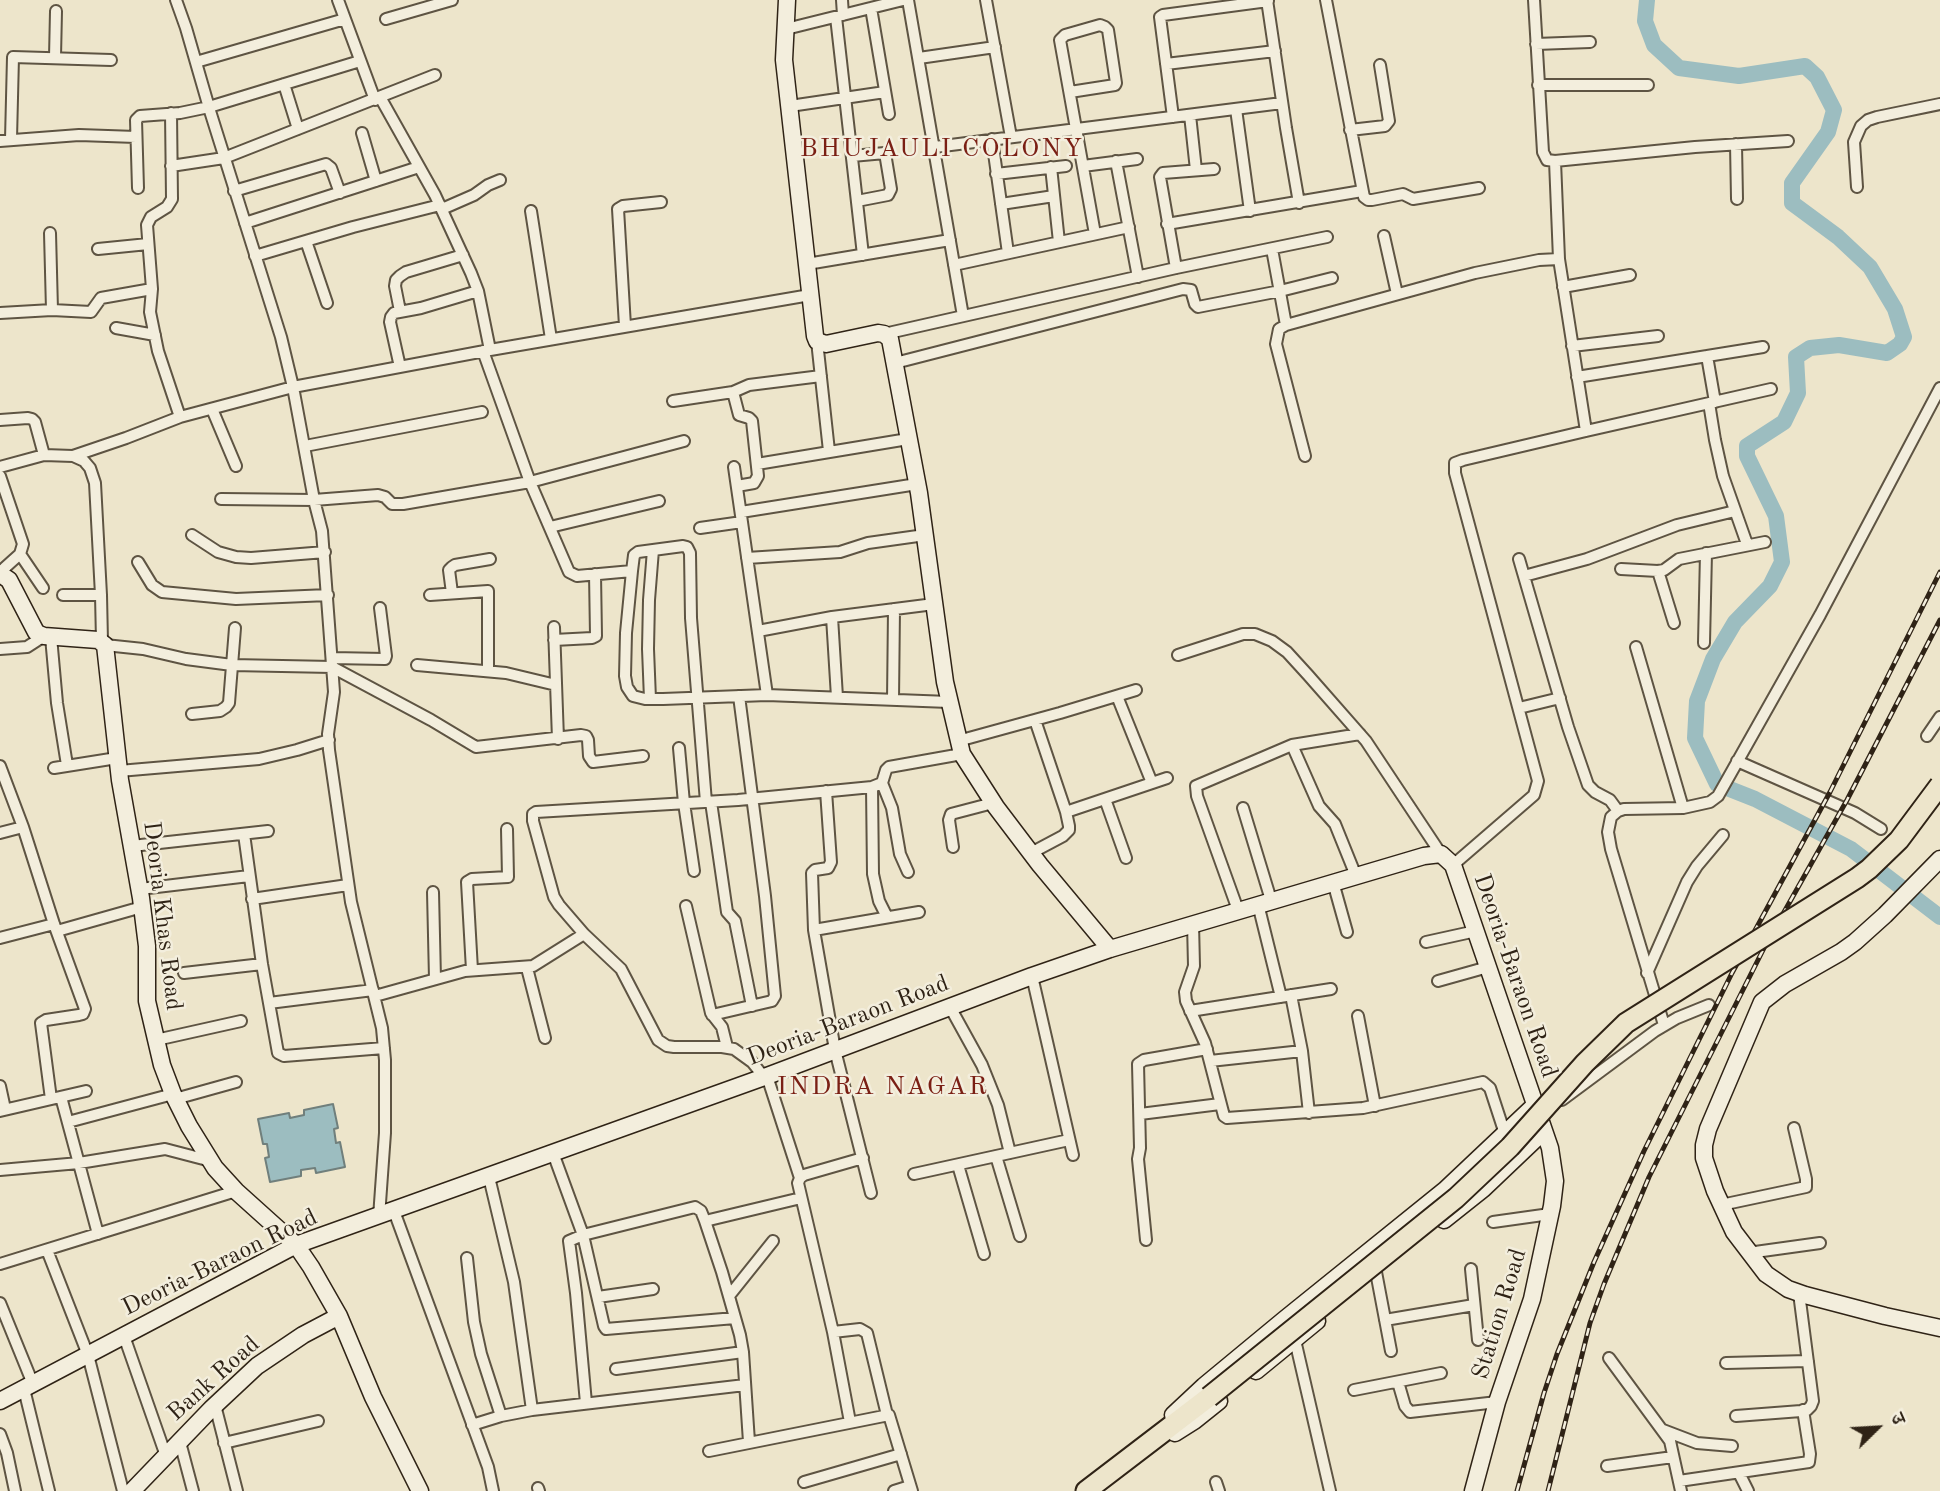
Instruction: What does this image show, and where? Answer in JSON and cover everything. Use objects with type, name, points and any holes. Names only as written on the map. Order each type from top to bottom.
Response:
[{"type":"highway","points":[[1097,1487],[1456,1198],[1510,1147],[1585,1063],[1626,1023],[1869,869],[1899,840],[1940,785]]},
{"type":"street","points":[[176,0],[281,337],[322,531],[334,692],[329,740],[351,902],[382,1028],[387,1214],[488,1467],[494,1491]]},
{"type":"street","points":[[338,0],[360,61],[377,98],[441,207],[478,291],[487,350],[530,482],[571,574],[577,576],[632,571]]},
{"type":"street","points":[[386,19],[452,0]]},
{"type":"street","points":[[787,0],[785,60],[829,451]]},
{"type":"street","points":[[842,0],[839,16],[863,255]]},
{"type":"street","points":[[786,29],[906,0],[919,58],[963,316]]},
{"type":"street","points":[[986,0],[1011,137]]},
{"type":"street","points":[[1326,0],[1364,197],[1367,200],[1403,194],[1413,199],[1479,188]]},
{"type":"street","points":[[1534,0],[1543,152],[1547,160],[1788,141]]},
{"type":"street","points":[[1173,117],[1160,17],[1267,1],[1299,203]]},
{"type":"street","points":[[871,8],[889,114]]},
{"type":"street","points":[[55,57],[56,10]]},
{"type":"street","points":[[196,61],[345,19]]},
{"type":"street","points":[[1070,92],[1115,85],[1108,30],[1105,27],[1100,25],[1062,37],[1060,40],[1095,234]]},
{"type":"street","points":[[1536,44],[1590,42]]},
{"type":"street","points":[[919,58],[995,47]]},
{"type":"street","points":[[1166,64],[1275,51]]},
{"type":"street","points":[[111,60],[13,57],[5,140],[79,135],[136,137]]},
{"type":"street","points":[[138,188],[138,117],[209,107],[360,61]]},
{"type":"street","points":[[1350,130],[1385,126],[1389,121],[1380,65]]},
{"type":"street","points":[[171,166],[224,158],[435,75]]},
{"type":"street","points":[[284,84],[298,129]]},
{"type":"street","points":[[1538,85],[1648,85]]},
{"type":"street","points":[[790,106],[885,92]]},
{"type":"street","points":[[935,147],[1282,103]]},
{"type":"street","points":[[1857,187],[1854,142],[1861,126],[1877,117],[1940,104]]},
{"type":"street","points":[[1236,109],[1250,211]]},
{"type":"street","points":[[171,113],[172,199],[167,207],[148,220],[152,289],[150,312],[158,352],[180,417]]},
{"type":"street","points":[[1190,115],[1196,170]]},
{"type":"street","points":[[362,133],[376,181]]},
{"type":"street","points":[[992,139],[1007,253]]},
{"type":"street","points":[[1736,144],[1737,199]]},
{"type":"street","points":[[852,156],[885,153],[891,189],[888,195],[857,201]]},
{"type":"street","points":[[1083,166],[1137,159]]},
{"type":"street","points":[[1555,161],[1559,259],[1586,431]]},
{"type":"street","points":[[1116,162],[1138,277]]},
{"type":"street","points":[[234,191],[326,164],[331,169],[340,193]]},
{"type":"street","points":[[996,174],[1066,166]]},
{"type":"street","points":[[244,223],[419,167]]},
{"type":"street","points":[[1051,167],[1059,242]]},
{"type":"street","points":[[1177,268],[1167,224],[1161,174],[1214,169]]},
{"type":"street","points":[[255,257],[306,241],[441,207],[474,195],[500,180]]},
{"type":"street","points":[[1167,224],[1362,191]]},
{"type":"street","points":[[1001,204],[1054,196]]},
{"type":"street","points":[[625,326],[618,209],[622,206],[661,202]]},
{"type":"street","points":[[531,211],[551,339]]},
{"type":"street","points":[[954,265],[1129,226]]},
{"type":"street","points":[[50,233],[52,310]]},
{"type":"street","points":[[1384,236],[1397,295]]},
{"type":"street","points":[[817,341],[826,344],[884,334],[1328,237]]},
{"type":"street","points":[[807,264],[950,240]]},
{"type":"street","points":[[306,241],[327,303]]},
{"type":"street","points":[[98,248],[148,244]]},
{"type":"street","points":[[1272,249],[1286,325]]},
{"type":"street","points":[[400,311],[396,280],[400,276],[463,255]]},
{"type":"street","points":[[1305,456],[1276,344],[1279,329],[1518,263],[1559,259]]},
{"type":"street","points":[[1563,287],[1630,275]]},
{"type":"street","points":[[895,363],[1183,289],[1191,290],[1198,307],[1332,278]]},
{"type":"street","points":[[0,313],[52,310],[91,312],[101,298],[152,289]]},
{"type":"street","points":[[400,367],[391,317],[400,311],[421,309],[478,291]]},
{"type":"street","points":[[73,456],[180,417],[293,387],[487,350],[810,295]]},
{"type":"street","points":[[116,328],[155,335]]},
{"type":"street","points":[[884,334],[890,339],[895,363],[925,535],[945,682],[960,748],[967,766],[993,803],[1110,949]]},
{"type":"street","points":[[1572,346],[1658,336]]},
{"type":"street","points":[[1577,377],[1763,347]]},
{"type":"street","points":[[1707,356],[1715,440],[1723,476],[1747,544]]},
{"type":"street","points":[[673,401],[733,392],[749,385],[821,376]]},
{"type":"street","points":[[1664,1025],[1611,849],[1611,817],[1625,809],[1683,807],[1710,802],[1718,796],[1821,615],[1940,388]]},
{"type":"street","points":[[1178,655],[1243,634],[1263,636],[1287,652],[1360,734],[1447,859],[1534,795],[1538,788],[1455,463],[1771,389]]},
{"type":"street","points":[[733,392],[739,415],[752,421],[757,464],[757,480],[737,486]]},
{"type":"street","points":[[212,409],[236,466]]},
{"type":"street","points":[[305,446],[482,412]]},
{"type":"street","points":[[0,419],[28,418],[36,422],[44,454]]},
{"type":"street","points":[[757,464],[908,439]]},
{"type":"street","points":[[221,499],[314,500],[379,495],[398,505],[530,482],[684,441]]},
{"type":"street","points":[[0,467],[44,454],[73,456],[84,461],[90,468],[94,483],[103,643]]},
{"type":"street","points":[[734,467],[767,695]]},
{"type":"street","points":[[0,476],[23,538],[20,554],[0,573],[9,580],[36,632],[47,637],[143,649],[186,659],[232,665],[385,659],[380,608]]},
{"type":"street","points":[[700,528],[741,517],[917,484]]},
{"type":"street","points":[[550,527],[659,501]]},
{"type":"street","points":[[1524,576],[1587,559],[1669,527],[1735,511]]},
{"type":"street","points":[[192,535],[218,552],[236,557],[325,552]]},
{"type":"street","points":[[747,558],[840,552],[868,543],[925,535]]},
{"type":"street","points":[[1620,569],[1664,570],[1679,559],[1765,542]]},
{"type":"street","points":[[752,1006],[735,921],[727,912],[708,802],[696,698],[690,553],[687,547],[683,546],[636,553],[626,633],[626,682],[634,696],[650,699],[696,698],[767,695],[949,702]]},
{"type":"street","points":[[650,699],[648,624],[653,550]]},
{"type":"street","points":[[1704,643],[1706,553]]},
{"type":"street","points":[[20,554],[43,588]]},
{"type":"street","points":[[452,593],[449,570],[452,567],[490,559]]},
{"type":"street","points":[[1520,559],[1588,785],[1610,800],[1618,811]]},
{"type":"street","points":[[138,562],[152,585],[162,592],[236,599],[328,595]]},
{"type":"street","points":[[1658,571],[1674,622]]},
{"type":"street","points":[[554,640],[596,636],[595,574]]},
{"type":"street","points":[[430,595],[486,590],[489,592],[488,670]]},
{"type":"street","points":[[63,595],[101,595]]},
{"type":"street","points":[[758,631],[832,617],[934,604]]},
{"type":"street","points":[[893,699],[894,609]]},
{"type":"street","points":[[832,617],[837,697]]},
{"type":"street","points":[[554,627],[558,739]]},
{"type":"street","points":[[192,714],[220,710],[226,708],[229,703],[235,628]]},
{"type":"street","points":[[0,649],[27,647],[47,637]]},
{"type":"street","points":[[47,637],[67,765]]},
{"type":"street","name":"Deoria Khas Road","points":[[103,643],[118,764],[140,889],[147,946],[147,1000],[162,1065],[174,1097],[211,1161],[236,1191],[296,1245],[311,1267],[339,1316],[373,1397],[421,1491]]},
{"type":"street","points":[[1636,647],[1683,807]]},
{"type":"street","points":[[332,662],[476,747],[581,735],[588,740],[589,756],[593,761],[643,756]]},
{"type":"street","points":[[417,665],[488,670],[556,685]]},
{"type":"street","points":[[887,917],[879,901],[873,874],[877,785],[889,767],[960,748],[1035,720],[1136,691]]},
{"type":"street","points":[[712,1015],[772,1001],[775,996],[739,696]]},
{"type":"street","points":[[1117,696],[1152,783]]},
{"type":"street","points":[[1519,708],[1560,698]]},
{"type":"street","points":[[1927,736],[1940,717]]},
{"type":"street","points":[[1031,853],[1067,833],[1069,826],[1035,720]]},
{"type":"street","points":[[1238,910],[1197,796],[1196,786],[1292,745],[1360,734]]},
{"type":"street","points":[[54,768],[67,765],[259,759],[329,740]]},
{"type":"street","points":[[1292,745],[1319,806],[1335,824],[1356,876]]},
{"type":"street","points":[[679,748],[694,871]]},
{"type":"street","points":[[1735,764],[1855,813],[1881,829]]},
{"type":"street","points":[[1,771],[23,827],[55,928],[85,1009],[79,1016],[41,1023],[56,1098],[68,1122],[98,1234]]},
{"type":"street","points":[[1066,812],[1167,778]]},
{"type":"street","points":[[850,1422],[833,1332],[801,1198],[798,1183],[800,1178],[765,1077],[743,1054],[727,1047],[674,1047],[658,1040],[621,969],[584,934],[554,897],[533,814],[536,811],[752,799],[877,785]]},
{"type":"street","points":[[877,785],[892,808],[900,854],[908,872]]},
{"type":"street","points":[[826,791],[831,862],[828,868],[812,873],[814,930],[835,1050],[871,1193]]},
{"type":"street","points":[[1105,799],[1126,858]]},
{"type":"street","points":[[953,847],[949,820],[951,814],[993,803]]},
{"type":"street","points":[[1243,808],[1286,996],[1302,1051],[1309,1113]]},
{"type":"street","points":[[0,833],[23,827]]},
{"type":"street","points":[[472,970],[467,882],[472,879],[508,877],[507,830]]},
{"type":"street","points":[[132,846],[268,831]]},
{"type":"street","points":[[244,834],[262,964],[280,1055],[384,1048]]},
{"type":"street","points":[[1649,979],[1687,882],[1696,866],[1723,835]]},
{"type":"street","name":"Deoria-Baraon Road","points":[[0,1401],[296,1245],[765,1077],[1110,949],[1432,854],[1447,859],[1476,931],[1550,1148]]},
{"type":"street","points":[[1940,859],[1885,915],[1841,953],[1785,984],[1762,1002],[1716,1110],[1704,1145],[1703,1158],[1734,1232],[1766,1274],[1799,1293],[1940,1328]]},
{"type":"street","points":[[140,889],[249,876]]},
{"type":"street","points":[[1334,882],[1347,932]]},
{"type":"street","points":[[252,899],[348,885]]},
{"type":"street","points":[[433,892],[435,979]]},
{"type":"street","points":[[686,906],[712,1015],[722,1027],[727,1047]]},
{"type":"street","points":[[0,939],[142,907]]},
{"type":"street","points":[[814,930],[919,912]]},
{"type":"street","points":[[1193,923],[1194,966],[1185,992],[1186,1001],[1207,1049],[1224,1116],[1227,1118],[1309,1113],[1374,1106],[1483,1082],[1490,1088],[1504,1134]]},
{"type":"street","points":[[1426,942],[1476,931]]},
{"type":"street","points":[[269,1003],[374,993],[472,970],[527,968],[584,934]]},
{"type":"street","points":[[184,973],[262,964]]},
{"type":"street","points":[[1438,981],[1488,967]]},
{"type":"street","points":[[527,968],[545,1038]]},
{"type":"street","points":[[1032,976],[1073,1155]]},
{"type":"street","points":[[1190,1011],[1331,989]]},
{"type":"street","points":[[1152,1441],[1173,1434],[1194,1421],[1376,1272],[1483,1189],[1573,1091],[1664,1025],[1709,1005]]},
{"type":"street","points":[[950,1007],[982,1065],[998,1105],[1010,1153]]},
{"type":"street","points":[[1358,1016],[1374,1106]]},
{"type":"street","points":[[156,1040],[242,1021]]},
{"type":"street","points":[[1146,1240],[1138,1159],[1138,1064],[1207,1049]]},
{"type":"street","points":[[1210,1061],[1302,1051]]},
{"type":"street","points":[[68,1122],[236,1082]]},
{"type":"street","points":[[0,1086],[2,1110],[86,1091]]},
{"type":"street","points":[[1140,1114],[1220,1104]]},
{"type":"street","points":[[1152,1441],[1162,1426],[1204,1387],[1445,1190],[1535,1105]]},
{"type":"street","points":[[1721,1205],[1806,1188],[1794,1128]]},
{"type":"street","points":[[914,1174],[1069,1140]]},
{"type":"street","name":"Station Road","points":[[1473,1491],[1497,1402],[1532,1299],[1555,1181],[1550,1148]]},
{"type":"street","points":[[0,1170],[79,1163],[165,1149],[211,1161]]},
{"type":"street","points":[[553,1153],[583,1235],[606,1329],[735,1318]]},
{"type":"street","points":[[996,1156],[1020,1236]]},
{"type":"street","points":[[800,1178],[863,1158]]},
{"type":"street","points":[[957,1165],[984,1254]]},
{"type":"street","points":[[489,1177],[514,1282],[532,1410]]},
{"type":"street","points":[[0,1264],[236,1191]]},
{"type":"street","points":[[705,1221],[801,1198]]},
{"type":"street","points":[[586,1404],[576,1293],[568,1244],[570,1239],[695,1207],[701,1211],[705,1221],[729,1296],[743,1352],[749,1442]]},
{"type":"street","points":[[1493,1222],[1550,1214]]},
{"type":"street","points":[[729,1296],[773,1241]]},
{"type":"street","points":[[1748,1252],[1820,1243]]},
{"type":"street","points":[[47,1250],[88,1355],[123,1491]]},
{"type":"street","points":[[467,1258],[481,1354],[501,1416]]},
{"type":"street","points":[[1471,1269],[1478,1339]]},
{"type":"street","points":[[1376,1272],[1391,1352]]},
{"type":"street","points":[[598,1297],[653,1289]]},
{"type":"street","points":[[1736,1416],[1803,1410],[1811,1406],[1813,1401],[1799,1293]]},
{"type":"street","points":[[0,1303],[28,1386],[49,1491]]},
{"type":"street","points":[[1385,1320],[1474,1305]]},
{"type":"street","name":"Bank Road","points":[[132,1491],[215,1405],[257,1366],[303,1335],[339,1316]]},
{"type":"street","points":[[833,1332],[860,1329],[867,1333],[887,1415],[892,1419],[911,1489],[894,1491]]},
{"type":"street","points":[[124,1336],[166,1456]]},
{"type":"street","points":[[1295,1340],[1330,1491]]},
{"type":"street","points":[[616,1369],[743,1352]]},
{"type":"street","points":[[1609,1358],[1670,1441],[1680,1486],[1809,1462],[1803,1410]]},
{"type":"street","points":[[1726,1363],[1808,1361]]},
{"type":"street","points":[[1354,1391],[1441,1373]]},
{"type":"street","points":[[1398,1382],[1409,1412],[1497,1402]]},
{"type":"street","points":[[472,1426],[501,1416],[532,1410],[745,1385]]},
{"type":"street","points":[[215,1405],[237,1491]]},
{"type":"street","points":[[709,1451],[887,1415]]},
{"type":"street","points":[[224,1443],[318,1421]]},
{"type":"street","points":[[1663,1430],[1696,1443],[1732,1446]]},
{"type":"street","points":[[0,1434],[15,1491]]},
{"type":"street","points":[[180,1442],[193,1491]]},
{"type":"street","points":[[804,1482],[901,1454]]},
{"type":"street","points":[[1607,1466],[1673,1457]]},
{"type":"street","points":[[1739,1473],[1748,1491]]},
{"type":"water","points":[[333,1104],[338,1128],[334,1129],[336,1143],[340,1142],[345,1167],[316,1173],[315,1168],[301,1170],[301,1176],[270,1182],[265,1158],[269,1157],[267,1144],[263,1144],[258,1119],[289,1113],[290,1118],[304,1115],[304,1110]]},
{"type":"waterway","points":[[1647,0],[1645,21],[1654,45],[1679,68],[1739,76],[1805,66],[1817,77],[1834,110],[1828,132],[1792,183],[1792,203],[1838,237],[1870,267],[1895,309],[1904,337],[1900,344],[1887,353],[1839,345],[1810,348],[1796,357],[1798,393],[1784,422],[1747,446],[1747,456],[1776,516],[1782,562],[1770,586],[1735,622],[1713,659],[1697,701],[1695,738],[1717,784],[1755,799],[1851,849],[1940,917]]},
{"type":"railway","points":[[1517,1491],[1557,1354],[1594,1262],[1644,1151],[1732,973],[1830,792],[1940,572]]},
{"type":"railway","points":[[1548,1491],[1590,1323],[1649,1177],[1765,946],[1847,800],[1940,620]]},
{"type":"district","name":"BHUJAULI COLONY","points":[[942,149]]},
{"type":"district","name":"INDRA NAGAR","points":[[883,1087]]}]
